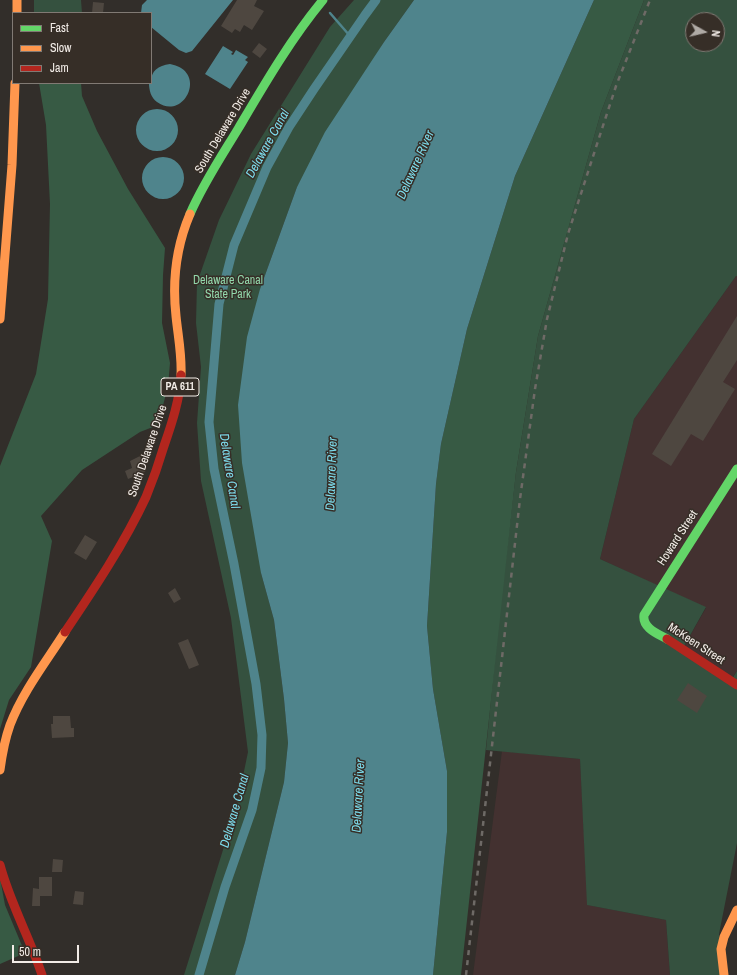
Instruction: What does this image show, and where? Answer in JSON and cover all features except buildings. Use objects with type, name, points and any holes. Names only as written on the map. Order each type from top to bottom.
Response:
[{"type":"main road","points":[[17,0],[17,12]]},
{"type":"main road","name":"South Delaware Drive","points":[[0,770],[8,734],[18,706],[92,591],[129,530],[145,501],[156,473],[174,414],[179,391],[181,373],[174,279],[178,248],[187,219],[207,181],[282,56],[308,18],[323,0]]},
{"type":"main road","points":[[0,319],[12,165],[15,84]]},
{"type":"main road","name":"Howard Street","points":[[643,621],[645,613],[651,603],[737,469]]},
{"type":"main road","name":"McKeen Street","points":[[643,621],[648,627],[737,685]]},
{"type":"main road","points":[[0,865],[9,898],[37,960],[42,975]]},
{"type":"main road","points":[[724,975],[721,949],[724,937],[737,910]]},
{"type":"shaded area","points":[[736,276],[737,671],[731,679],[683,648],[706,608],[600,559],[634,419]]},
{"type":"shaded area","points":[[502,751],[580,759],[588,905],[666,920],[670,975],[473,975]]},
{"type":"green space","points":[[34,0],[81,0],[82,12],[34,12]]},
{"type":"green space","name":"Delaware Canal State Park","points":[[354,0],[414,0],[384,42],[297,187],[260,289],[261,573],[274,620],[284,699],[288,743],[284,782],[245,942],[235,975],[184,975],[237,805],[248,752],[231,618],[201,481],[197,423],[201,367],[196,323],[197,283],[219,220],[251,154],[330,27]]},
{"type":"green space","points":[[594,0],[644,0],[601,112],[538,336],[516,472],[461,975],[433,975],[447,832],[447,771],[433,689],[427,626],[436,484],[441,444],[467,329],[515,176]]},
{"type":"green space","points":[[644,0],[737,0],[737,276],[634,419],[600,559],[706,607],[683,648],[732,679],[737,671],[737,843],[719,934],[725,975],[670,975],[666,920],[587,905],[580,759],[486,750],[499,617],[516,472],[538,336],[601,112]]},
{"type":"green space","points":[[39,84],[81,84],[82,96],[97,131],[128,189],[165,248],[162,323],[170,363],[168,386],[158,425],[140,432],[82,470],[41,516],[52,541],[31,667],[9,700],[0,729],[0,466],[36,374],[48,299],[50,204],[46,125]]},
{"type":"green space","points":[[0,878],[5,905],[25,953],[0,964]]},
{"type":"water","points":[[147,0],[233,0],[192,51],[186,53],[179,50],[152,28],[152,12],[141,12],[142,5]]},
{"type":"water","name":"Delaware River","points":[[414,0],[594,0],[515,176],[467,329],[441,444],[436,484],[427,626],[433,689],[447,771],[447,832],[433,975],[235,975],[245,942],[284,782],[288,743],[274,620],[261,573],[242,463],[238,405],[247,337],[260,289],[297,187],[325,132],[384,42]]},
{"type":"water","points":[[223,46],[233,52],[231,54],[233,55],[236,50],[248,57],[245,60],[248,62],[230,89],[205,74]]},
{"type":"water","points":[[170,64],[182,68],[188,76],[190,84],[188,93],[183,101],[176,105],[167,106],[157,102],[153,98],[150,91],[149,84],[152,84],[152,75],[156,69]]},
{"type":"water","points":[[153,109],[161,109],[172,115],[178,126],[178,134],[172,145],[161,151],[153,151],[142,145],[136,134],[136,126],[142,115]]},
{"type":"water","points":[[159,157],[167,157],[178,163],[184,174],[184,182],[178,193],[167,199],[159,199],[148,193],[142,182],[142,174],[148,163]]},
{"type":"waterway","name":"Delaware Canal","points":[[199,975],[225,887],[252,810],[261,768],[262,735],[256,684],[234,564],[214,469],[209,422],[219,304],[234,245],[267,167],[289,127],[376,0]]},
{"type":"waterway","points":[[330,13],[350,36]]},
{"type":"railway","points":[[466,975],[520,499],[535,389],[547,319],[568,234],[598,141],[616,86],[650,0]]},
{"type":"traffic: fast","points":[[190,214],[212,171],[268,79],[299,31],[323,0]]},
{"type":"traffic: fast","points":[[667,639],[655,633],[645,624],[644,615],[737,469]]},
{"type":"traffic: slow","points":[[17,0],[17,12]]},
{"type":"traffic: slow","points":[[0,319],[12,165],[15,84]]},
{"type":"traffic: slow","points":[[181,375],[175,303],[175,277],[178,251],[190,214]]},
{"type":"traffic: slow","points":[[0,770],[7,736],[15,712],[35,677],[65,632]]},
{"type":"traffic: slow","points":[[724,975],[721,949],[724,937],[737,910]]},
{"type":"traffic: jam","points":[[65,632],[98,583],[146,497],[173,420],[181,375]]},
{"type":"traffic: jam","points":[[667,639],[737,685]]},
{"type":"traffic: jam","points":[[0,865],[9,893],[42,975]]}]
